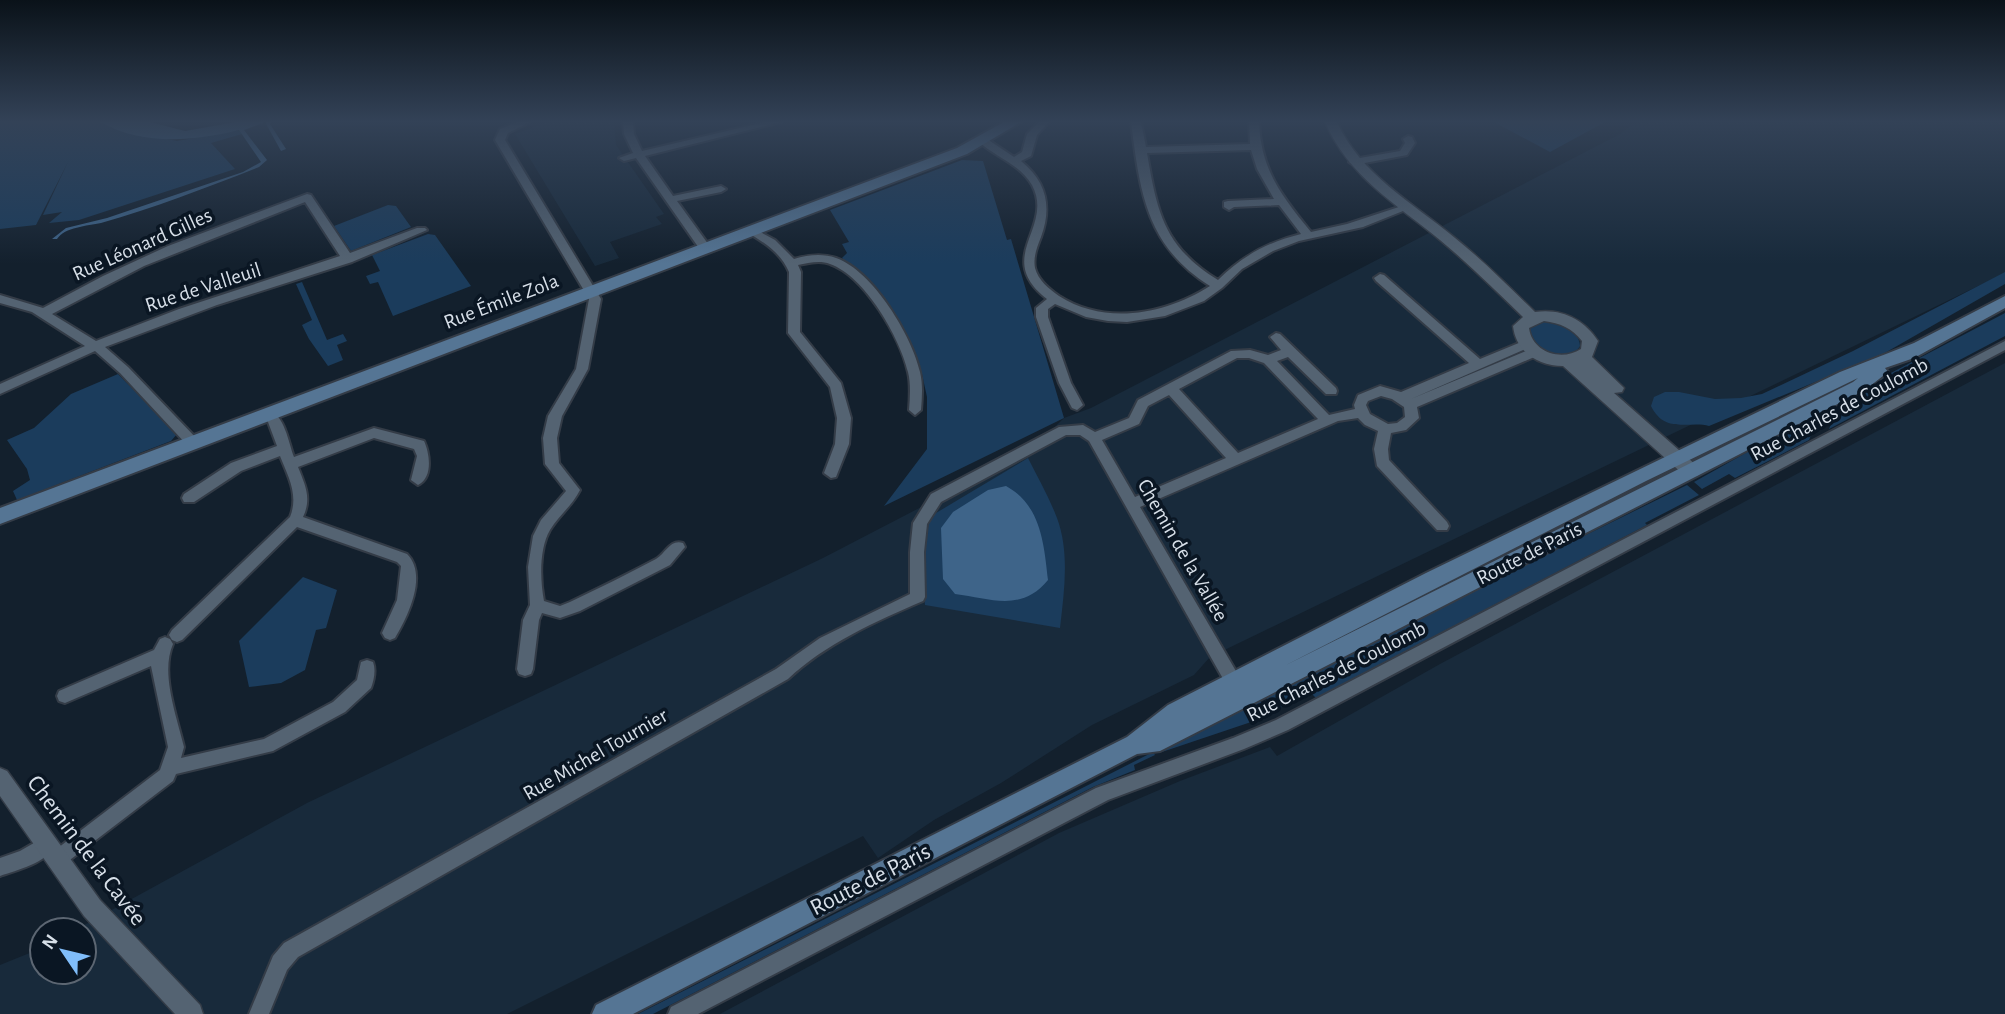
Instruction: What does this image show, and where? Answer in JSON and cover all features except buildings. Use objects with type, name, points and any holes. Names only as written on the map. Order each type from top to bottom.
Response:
[{"type":"main road","name":"Rue Émile Zola","points":[[0,516],[909,169]]},
{"type":"main road","name":"Route de Paris","points":[[605,1014],[1135,744],[1176,712],[1433,579],[1858,386],[1918,348],[2005,301]]},
{"type":"main road","name":"Route de Paris","points":[[1135,744],[1152,744],[1227,706],[1688,463]]},
{"type":"street","points":[[518,169],[595,299],[582,369],[555,416],[550,438],[552,464],[573,490],[543,528],[538,542],[534,595],[538,604],[560,612],[665,561],[678,547]]},
{"type":"street","points":[[650,169],[705,248]]},
{"type":"street","points":[[1026,169],[1038,184],[1042,200],[1028,264],[1034,279],[1054,299],[1090,314],[1132,317],[1185,305],[1218,285],[1254,256],[1283,243],[1357,225],[1408,207]]},
{"type":"street","points":[[1146,169],[1159,230],[1168,246],[1185,265],[1218,285]]},
{"type":"street","points":[[1262,169],[1281,202],[1308,236]]},
{"type":"street","points":[[1363,169],[1453,243],[1532,318]]},
{"type":"street","points":[[672,199],[721,189]]},
{"type":"street","name":"Rue Léonard Gilles","points":[[44,313],[91,286],[196,238],[307,197],[348,259]]},
{"type":"street","points":[[1229,207],[1228,204],[1281,202]]},
{"type":"street","name":"Rue de Valleuil","points":[[0,389],[93,346],[185,311],[348,259],[421,230]]},
{"type":"street","points":[[751,230],[775,244],[792,263],[795,272],[794,333],[836,386],[844,418],[842,444],[831,473]]},
{"type":"street","points":[[792,263],[813,257],[832,260],[842,264],[864,286],[897,330],[908,351],[914,372],[915,410]]},
{"type":"street","points":[[1380,278],[1478,364]]},
{"type":"street","points":[[0,299],[44,313],[93,346],[124,370],[193,443]]},
{"type":"street","points":[[1054,299],[1042,308],[1042,317],[1065,383],[1077,405]]},
{"type":"street","points":[[1576,359],[1590,345],[1581,329],[1558,317],[1532,318],[1521,326],[1521,335],[1530,348],[1547,358],[1576,359],[1688,463]]},
{"type":"street","points":[[1276,337],[1331,391]]},
{"type":"street","name":"Rue Charles de Coulomb","points":[[678,1014],[1102,794],[1146,775],[1271,730],[2005,345]]},
{"type":"street","points":[[1406,401],[1478,364],[1530,348]]},
{"type":"street","points":[[1406,401],[1412,418],[1407,425],[1385,428],[1371,423],[1362,413],[1360,401],[1370,393],[1385,392],[1406,401],[1530,348]]},
{"type":"street","points":[[1268,360],[1290,351]]},
{"type":"street","points":[[1094,438],[1134,421],[1143,403],[1235,354],[1250,354],[1268,360],[1328,421]]},
{"type":"street","points":[[1170,388],[1236,460]]},
{"type":"street","points":[[1133,504],[1328,421],[1362,413]]},
{"type":"street","points":[[65,695],[167,645],[295,520],[302,497],[274,420],[268,414]]},
{"type":"street","points":[[1385,428],[1381,449],[1382,462],[1443,526]]},
{"type":"street","name":"Rue Michel Tournier","points":[[260,1014],[279,963],[291,950],[782,674],[790,665],[832,640],[918,597],[916,552],[920,523],[936,498],[1055,434],[1077,429],[1088,431],[1094,438]]},
{"type":"street","points":[[290,464],[374,433],[419,445],[424,456],[418,480]]},
{"type":"street","name":"Chemin de la Vallée","points":[[1094,438],[1234,683]]},
{"type":"street","points":[[189,498],[236,467],[284,449]]},
{"type":"street","points":[[295,520],[402,558],[408,564],[409,575],[401,617],[390,633]]},
{"type":"street","points":[[525,669],[531,620],[538,604]]},
{"type":"street","points":[[0,867],[51,853],[149,791],[167,775],[176,747],[159,670],[167,645]]},
{"type":"street","points":[[170,768],[267,746],[339,707],[365,683],[367,667]]},
{"type":"street","points":[[1227,706],[1235,692],[1234,683]]},
{"type":"street","name":"Chemin de la Cavée","points":[[0,778],[92,908],[191,1014]]},
{"type":"shaded area","points":[[0,169],[64,169],[36,225],[0,229]]},
{"type":"shaded area","points":[[65,169],[234,169],[79,220],[49,223],[62,212],[43,215]]},
{"type":"shaded area","points":[[253,169],[121,217],[71,229],[57,239],[52,239],[66,228],[107,218]]},
{"type":"shaded area","points":[[536,169],[633,169],[664,214],[656,217],[662,224],[610,242],[619,258],[595,266]]},
{"type":"shaded area","points":[[937,169],[986,169],[1007,240],[1011,239],[1064,418],[884,506],[927,449],[927,397],[922,374],[904,329],[842,258],[847,253],[842,244],[849,242],[830,210]]},
{"type":"shaded area","points":[[1552,169],[2005,169],[2005,273],[1210,657],[1194,675],[1092,725],[1001,783],[934,820],[878,858],[863,836],[507,1014],[0,1014],[0,965],[28,954],[28,986],[98,986],[98,917],[307,803],[823,558],[1031,450],[1064,418],[1091,408]]},
{"type":"shaded area","points":[[388,205],[396,206],[411,227],[351,251],[334,226]]},
{"type":"shaded area","points":[[428,234],[435,235],[471,286],[393,316],[378,282],[370,284],[366,276],[380,271],[372,255]]},
{"type":"shaded area","points":[[2005,272],[2005,284],[1883,354],[1709,426],[1679,425],[1663,421],[1651,406],[1654,397],[1665,392],[1715,399],[1762,394],[1853,351]]},
{"type":"shaded area","points":[[302,282],[327,340],[343,334],[347,341],[337,345],[343,360],[328,366],[309,339],[302,325],[312,320],[296,284]]},
{"type":"shaded area","points":[[2005,313],[2005,336],[1829,429],[1841,401],[1851,394]]},
{"type":"shaded area","points":[[1539,321],[1552,322],[1571,329],[1579,339],[1580,346],[1569,355],[1563,356],[1531,344],[1528,327]]},
{"type":"shaded area","points":[[2005,363],[2005,1014],[720,1014],[1059,833],[1180,781],[1270,747],[1277,756],[1440,664]]},
{"type":"shaded area","points":[[118,374],[177,434],[171,441],[17,500],[13,491],[30,480],[27,469],[7,440],[34,428],[71,394]]},
{"type":"shaded area","points":[[1822,410],[1809,440],[1735,478],[1729,474],[1702,489],[1694,482]]},
{"type":"shaded area","points":[[1028,458],[1057,518],[1064,545],[1065,573],[1060,628],[925,605],[923,549],[931,516]]},
{"type":"shaded area","points":[[1687,485],[1699,495],[1645,523],[1647,525],[1316,698],[1310,692],[1275,710],[1264,694]]},
{"type":"shaded area","points":[[1006,486],[1018,494],[1034,515],[1042,539],[1048,580],[1038,590],[1017,600],[994,600],[955,594],[943,579],[941,528],[953,512],[988,490]]},
{"type":"shaded area","points":[[303,577],[337,590],[326,628],[316,630],[305,670],[281,683],[249,687],[239,641]]},
{"type":"shaded area","points":[[1258,698],[1269,712],[1263,718],[1159,753],[1157,749]]},
{"type":"shaded area","points":[[1153,752],[1155,755],[1134,765],[1135,770],[1093,787],[653,1014],[638,1014]]}]
